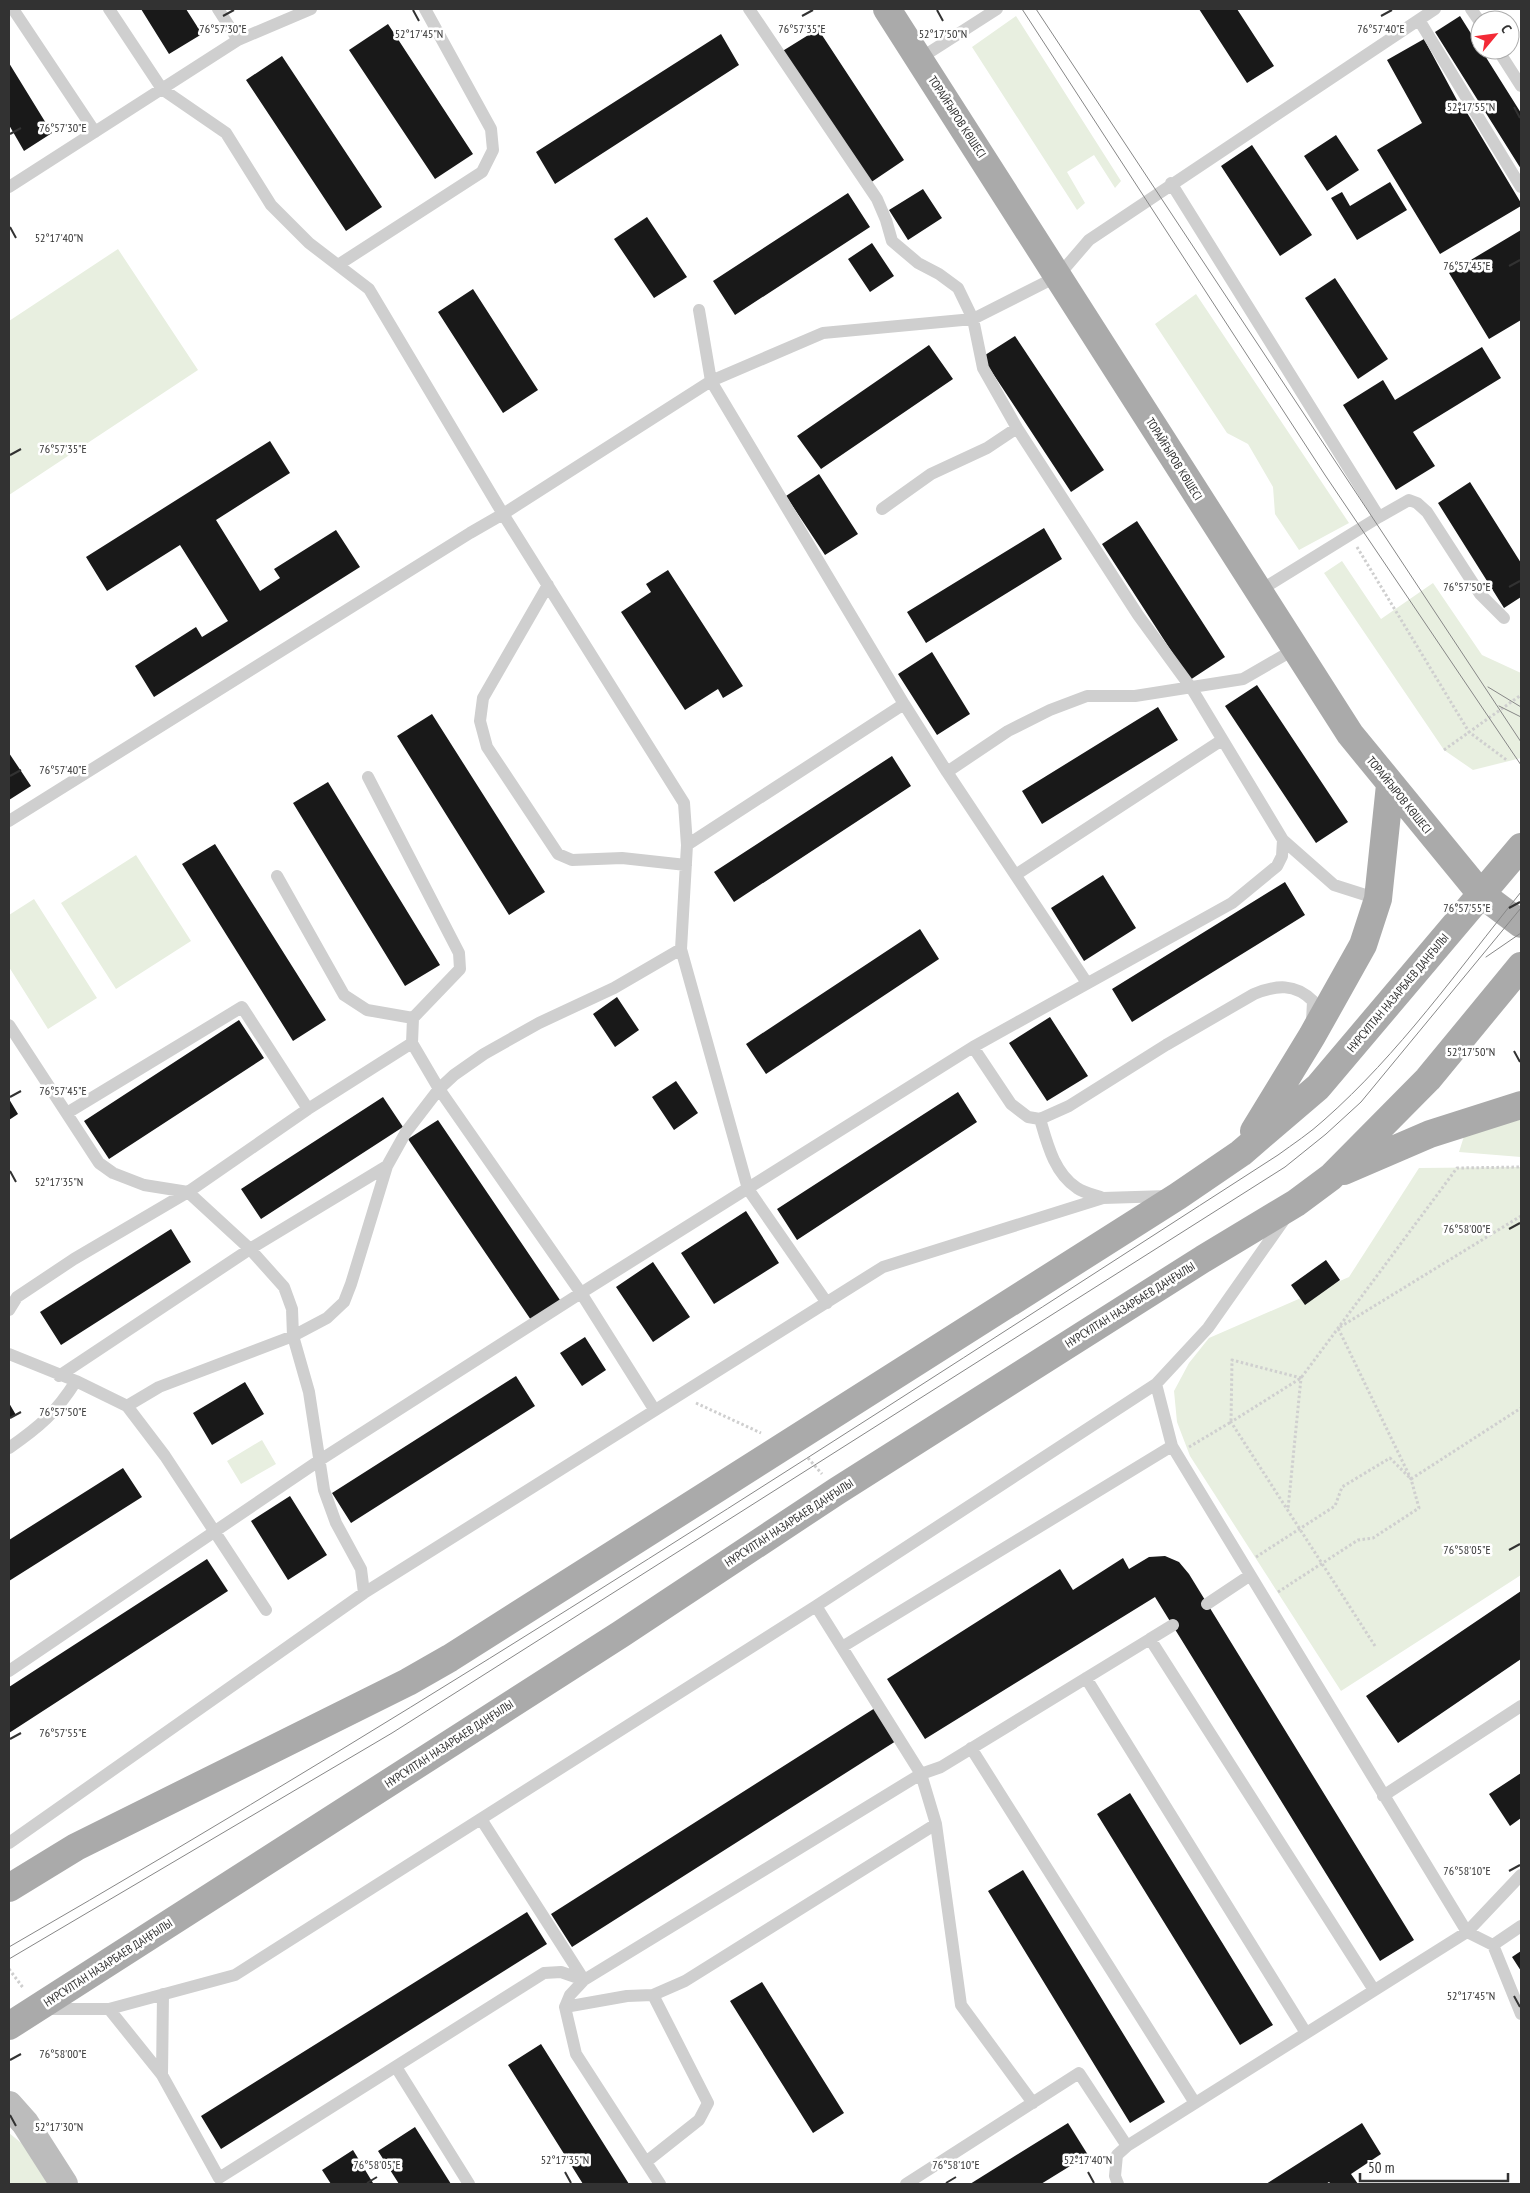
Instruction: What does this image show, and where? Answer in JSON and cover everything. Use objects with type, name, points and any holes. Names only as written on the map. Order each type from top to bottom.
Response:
[{"type":"main road","name":"ТОРАЙҒЫРОВ КӨШЕСІ","points":[[887,9],[1350,734],[1481,894],[1521,924]]},
{"type":"main road","points":[[1241,1153],[1312,1036],[1363,945],[1378,899],[1390,785]]},
{"type":"main road","name":"НҰРСҰЛТАН НАЗАРБАЕВ ДАҢҒЫЛЫ","points":[[9,1888],[76,1847],[399,1686],[450,1658],[1178,1196],[1241,1153],[1318,1087],[1521,847]]},
{"type":"main road","name":"НҰРСҰЛТАН НАЗАРБАЕВ ДАҢҒЫЛЫ","points":[[9,2026],[30,2000],[621,1634],[836,1491],[1203,1259],[1296,1203],[1332,1177],[1428,1079],[1521,966]]},
{"type":"main road","points":[[1332,1177],[1430,1134],[1521,1105]]},
{"type":"main road","points":[[9,2105],[25,2124],[64,2184]]},
{"type":"lane","points":[[13,9],[95,132]]},
{"type":"lane","points":[[109,9],[162,89],[226,133],[271,205],[309,243],[369,289],[504,514],[684,803],[686,865],[681,949],[748,1189],[827,1303]]},
{"type":"lane","points":[[218,9],[238,40]]},
{"type":"lane","points":[[9,187],[238,40],[311,9]]},
{"type":"lane","points":[[338,265],[482,172],[493,150],[491,129],[425,9]]},
{"type":"lane","points":[[749,9],[877,199],[892,241],[918,263],[939,274],[958,288],[973,319],[983,368],[1016,428],[1138,615],[1192,689],[1284,840],[1334,885],[1378,899]]},
{"type":"lane","points":[[919,58],[997,9]]},
{"type":"lane","points":[[9,821],[504,514],[710,381],[823,333],[973,319],[1058,276],[1089,240],[1148,202],[1171,183],[1435,9]]},
{"type":"lane","points":[[1419,20],[1521,187]]},
{"type":"lane","points":[[1504,60],[1521,86]]},
{"type":"lane","points":[[1171,183],[1379,517]]},
{"type":"lane","points":[[699,310],[710,381],[904,704],[1087,983]]},
{"type":"lane","points":[[882,509],[931,474],[987,448],[1016,428]]},
{"type":"lane","points":[[1259,591],[1409,500],[1417,503],[1427,512],[1480,594],[1504,618]]},
{"type":"lane","points":[[548,585],[483,698],[480,721],[487,747],[558,854],[572,860],[622,858],[686,865]]},
{"type":"lane","points":[[948,772],[1008,731],[1050,710],[1087,696],[1136,696],[1192,689],[1243,679],[1295,649]]},
{"type":"lane","points":[[686,844],[904,704]]},
{"type":"lane","points":[[1017,874],[1222,740]]},
{"type":"lane","points":[[368,777],[459,953],[460,969],[413,1018],[412,1043],[439,1090],[582,1293],[654,1409]]},
{"type":"lane","points":[[9,1671],[214,1530],[320,1460],[582,1293],[974,1047],[1232,903],[1277,866],[1282,856],[1284,840]]},
{"type":"lane","points":[[277,876],[344,995],[366,1010],[413,1018]]},
{"type":"lane","points":[[128,1406],[159,1386],[294,1336],[327,1318],[344,1302],[387,1166],[406,1132],[439,1090],[454,1075],[484,1054],[539,1024],[614,988],[681,949]]},
{"type":"lane","points":[[974,1047],[1011,1104],[1028,1117],[1040,1119],[1069,1106],[1166,1045],[1254,994],[1270,988],[1302,991],[1313,1001],[1312,1036]]},
{"type":"lane","points":[[67,1113],[242,1007],[308,1109]]},
{"type":"lane","points":[[9,1026],[99,1163],[113,1172],[144,1185],[188,1192],[250,1249],[284,1287],[292,1309],[294,1336],[309,1392],[324,1490],[336,1523],[361,1569],[364,1592]]},
{"type":"lane","points":[[9,1310],[17,1297],[74,1259],[188,1192],[308,1109],[412,1043]]},
{"type":"lane","points":[[1040,1119],[1048,1147],[1064,1176],[1078,1189],[1103,1198]]},
{"type":"lane","points":[[59,1376],[250,1249],[387,1166]]},
{"type":"lane","points":[[9,1843],[364,1592],[883,1267],[1103,1198],[1178,1196]]},
{"type":"lane","points":[[30,2000],[109,2009],[236,1975],[816,1606],[1156,1384],[1208,1328],[1296,1203]]},
{"type":"lane","points":[[9,1354],[59,1376],[76,1381],[128,1406],[165,1456],[266,1610]]},
{"type":"lane","points":[[9,1448],[36,1429],[59,1407],[76,1381]]},
{"type":"lane","points":[[1156,1384],[1172,1446],[1249,1576],[1467,1932],[1493,1945],[1521,2014]]},
{"type":"lane","points":[[842,1647],[1172,1446]]},
{"type":"lane","points":[[1207,1604],[1249,1576]]},
{"type":"lane","points":[[816,1606],[921,1774],[936,1824],[961,2005],[1033,2103]]},
{"type":"lane","points":[[660,2184],[576,2054],[565,2007],[570,1996],[584,1980],[921,1774],[941,1766],[1173,1625]]},
{"type":"lane","points":[[1150,1640],[1374,1990]]},
{"type":"lane","points":[[1086,1678],[1306,2033]]},
{"type":"lane","points":[[1383,1796],[1521,1706]]},
{"type":"lane","points":[[971,1748],[1195,2103]]},
{"type":"lane","points":[[481,1819],[584,1980]]},
{"type":"lane","points":[[565,2007],[627,1996],[652,1996],[685,1981],[717,1964],[936,1824]]},
{"type":"lane","points":[[1118,2184],[1114,2176],[1117,2155],[1127,2146],[1467,1932],[1521,1875]]},
{"type":"lane","points":[[1493,1945],[1521,1926]]},
{"type":"lane","points":[[109,2009],[162,2075],[221,2181],[396,2067],[544,1974],[561,1972],[584,1980]]},
{"type":"lane","points":[[162,2075],[163,1994]]},
{"type":"lane","points":[[646,2162],[699,2120],[708,2104],[652,1996]]},
{"type":"lane","points":[[396,2067],[469,2184]]},
{"type":"lane","points":[[906,2184],[1079,2073],[1127,2146]]},
{"type":"path","points":[[1349,535],[1469,732],[1508,761]]},
{"type":"path","points":[[1444,750],[1521,695]]},
{"type":"path","points":[[1187,1448],[1301,1378],[1457,1168],[1521,1167]]},
{"type":"path","points":[[1338,1328],[1521,1216]]},
{"type":"path","points":[[1278,1592],[1358,1540],[1373,1538],[1419,1508],[1412,1479],[1338,1328]]},
{"type":"path","points":[[1301,1378],[1232,1360],[1231,1422],[1376,1646]]},
{"type":"path","points":[[1288,1510],[1301,1378]]},
{"type":"path","points":[[678,1395],[768,1436]]},
{"type":"path","points":[[1412,1479],[1521,1408]]},
{"type":"path","points":[[803,1452],[826,1479]]},
{"type":"path","points":[[1255,1558],[1335,1506],[1342,1487],[1390,1458],[1412,1479]]},
{"type":"path","points":[[9,1969],[30,2000]]},
{"type":"green space","points":[[1016,16],[1121,181],[1115,188],[1094,155],[1067,172],[1085,203],[1077,210],[972,47]]},
{"type":"green space","points":[[118,249],[198,370],[9,495],[9,321]]},
{"type":"green space","points":[[1196,294],[1349,523],[1299,550],[1275,514],[1273,487],[1248,444],[1227,433],[1155,324]]},
{"type":"green space","points":[[1342,561],[1381,619],[1433,583],[1482,655],[1521,673],[1521,758],[1473,770],[1444,750],[1324,573]]},
{"type":"green space","points":[[136,855],[191,941],[116,989],[61,903]]},
{"type":"green space","points":[[34,899],[97,998],[48,1029],[9,967],[9,915]]},
{"type":"green space","points":[[1521,1115],[1521,1157],[1459,1152],[1465,1133]]},
{"type":"green space","points":[[1521,1167],[1521,1575],[1341,1691],[1190,1456],[1177,1422],[1174,1391],[1189,1363],[1209,1338],[1349,1277],[1419,1168]]},
{"type":"green space","points":[[262,1440],[276,1464],[241,1484],[227,1461]]},
{"type":"green space","points":[[9,2133],[25,2146],[50,2184],[9,2184]]},
{"type":"building","points":[[141,9],[186,9],[202,34],[169,54]]},
{"type":"building","points":[[1199,9],[1237,9],[1274,66],[1247,83]]},
{"type":"building","points":[[1460,16],[1470,32],[1470,60],[1488,60],[1521,113],[1521,169],[1435,32]]},
{"type":"building","points":[[388,24],[473,154],[435,179],[349,50]]},
{"type":"building","points":[[818,29],[904,160],[867,185],[781,52]]},
{"type":"building","points":[[721,34],[739,65],[555,184],[536,152]]},
{"type":"building","points":[[1424,39],[1458,102],[1460,101],[1521,203],[1521,206],[1440,254],[1377,150],[1422,123],[1387,60]]},
{"type":"building","points":[[282,56],[382,207],[346,231],[246,80]]},
{"type":"building","points":[[9,63],[52,133],[24,151],[9,125]]},
{"type":"building","points":[[1336,135],[1359,170],[1327,191],[1304,156]]},
{"type":"building","points":[[1252,145],[1312,235],[1280,256],[1221,166]]},
{"type":"building","points":[[1390,182],[1407,210],[1357,240],[1331,198],[1342,192],[1350,206]]},
{"type":"building","points":[[923,189],[942,218],[908,240],[889,210]]},
{"type":"building","points":[[848,193],[870,227],[735,315],[713,281]]},
{"type":"building","points":[[647,217],[687,277],[654,298],[614,239]]},
{"type":"building","points":[[1521,230],[1521,320],[1489,339],[1449,273]]},
{"type":"building","points":[[872,243],[894,276],[870,292],[848,259]]},
{"type":"building","points":[[1335,278],[1388,359],[1358,379],[1305,298]]},
{"type":"building","points":[[473,289],[538,390],[503,413],[438,312]]},
{"type":"building","points":[[1015,336],[1104,470],[1071,492],[982,357]]},
{"type":"building","points":[[929,345],[953,379],[821,469],[797,436]]},
{"type":"building","points":[[1482,347],[1501,378],[1413,432],[1435,466],[1396,490],[1343,405],[1383,380],[1395,400]]},
{"type":"building","points":[[270,441],[290,473],[216,520],[260,591],[280,578],[274,569],[336,530],[360,567],[154,697],[135,666],[196,627],[202,637],[228,621],[180,545],[107,591],[86,557]]},
{"type":"building","points":[[819,474],[858,534],[825,555],[786,496]]},
{"type":"building","points":[[1470,482],[1521,563],[1521,597],[1504,608],[1438,503]]},
{"type":"building","points":[[1137,521],[1225,657],[1190,680],[1102,544]]},
{"type":"building","points":[[1044,528],[1062,559],[926,643],[907,612]]},
{"type":"building","points":[[668,570],[743,686],[723,698],[718,689],[685,710],[621,612],[651,592],[646,584]]},
{"type":"building","points":[[932,652],[970,714],[937,735],[898,674]]},
{"type":"building","points":[[1257,685],[1348,822],[1316,843],[1225,706]]},
{"type":"building","points":[[1158,707],[1178,740],[1042,824],[1022,791]]},
{"type":"building","points":[[432,714],[545,892],[509,915],[397,736]]},
{"type":"building","points":[[9,753],[31,786],[9,800]]},
{"type":"building","points":[[892,756],[911,786],[734,902],[714,872]]},
{"type":"building","points":[[328,782],[440,965],[405,986],[293,803]]},
{"type":"building","points":[[215,844],[326,1020],[293,1041],[182,864]]},
{"type":"building","points":[[1103,875],[1136,928],[1084,961],[1051,908]]},
{"type":"building","points":[[1285,882],[1305,915],[1132,1022],[1112,989]]},
{"type":"building","points":[[920,929],[939,959],[766,1074],[746,1044]]},
{"type":"building","points":[[617,997],[639,1030],[615,1047],[593,1014]]},
{"type":"building","points":[[1050,1017],[1088,1076],[1047,1101],[1009,1043]]},
{"type":"building","points":[[239,1020],[264,1058],[109,1159],[84,1121]]},
{"type":"building","points":[[676,1081],[698,1113],[674,1130],[652,1097]]},
{"type":"building","points":[[958,1092],[977,1122],[797,1240],[777,1209]]},
{"type":"building","points":[[383,1097],[403,1127],[261,1219],[241,1189]]},
{"type":"building","points":[[9,1099],[18,1114],[9,1120]]},
{"type":"building","points":[[438,1120],[560,1300],[531,1320],[408,1139]]},
{"type":"building","points":[[746,1211],[779,1263],[714,1304],[681,1253]]},
{"type":"building","points":[[171,1229],[191,1262],[61,1345],[40,1312]]},
{"type":"building","points":[[1326,1260],[1340,1280],[1305,1305],[1291,1285]]},
{"type":"building","points":[[653,1262],[690,1317],[653,1342],[616,1287]]},
{"type":"building","points":[[585,1337],[606,1370],[582,1386],[560,1353]]},
{"type":"building","points":[[516,1376],[535,1406],[351,1523],[332,1493]]},
{"type":"building","points":[[245,1382],[264,1414],[212,1445],[193,1413]]},
{"type":"building","points":[[9,1403],[16,1415],[9,1419]]},
{"type":"building","points":[[123,1468],[142,1497],[9,1581],[9,1540]]},
{"type":"building","points":[[290,1496],[327,1555],[288,1580],[251,1521]]},
{"type":"building","points":[[1165,1556],[1179,1562],[1189,1574],[1414,1940],[1380,1961],[1155,1597],[925,1739],[887,1679],[1060,1569],[1073,1590],[1123,1558],[1129,1569],[1149,1557]]},
{"type":"building","points":[[207,1559],[228,1591],[9,1733],[9,1687]]},
{"type":"building","points":[[1521,1591],[1521,1659],[1398,1743],[1366,1696]]},
{"type":"building","points":[[875,1708],[896,1741],[572,1947],[551,1914]]},
{"type":"building","points":[[1521,1773],[1521,1818],[1510,1826],[1489,1794]]},
{"type":"building","points":[[1130,1793],[1273,2025],[1240,2045],[1097,1814]]},
{"type":"building","points":[[1023,1870],[1165,2102],[1130,2123],[988,1891]]},
{"type":"building","points":[[527,1912],[547,1944],[221,2149],[201,2116]]},
{"type":"building","points":[[1521,1951],[1521,1971],[1512,1957]]},
{"type":"building","points":[[762,1982],[844,2113],[813,2133],[730,2001]]},
{"type":"building","points":[[541,2044],[629,2184],[583,2184],[508,2065]]},
{"type":"building","points":[[1068,2123],[1088,2155],[1041,2184],[970,2184]]},
{"type":"building","points":[[1362,2123],[1381,2154],[1351,2174],[1358,2184],[1331,2184],[1329,2182],[1326,2184],[1266,2184]]},
{"type":"building","points":[[415,2127],[451,2184],[399,2184],[378,2151]]},
{"type":"building","points":[[353,2150],[373,2183],[331,2184],[322,2170]]},
{"type":"tram line","points":[[1022,9],[1325,475],[1521,765]]},
{"type":"tram line","points":[[1036,9],[1521,742]]},
{"type":"tram line","points":[[1488,687],[1521,707]]},
{"type":"tram line","points":[[1499,706],[1521,717]]},
{"type":"tram line","points":[[9,1947],[170,1853],[490,1658],[806,1459],[1278,1155],[1319,1125],[1378,1068],[1427,1011],[1521,892]]},
{"type":"tram line","points":[[9,1959],[392,1733],[1285,1167],[1326,1134],[1361,1102],[1521,908]]},
{"type":"tram line","points":[[1486,957],[1521,933]]}]
